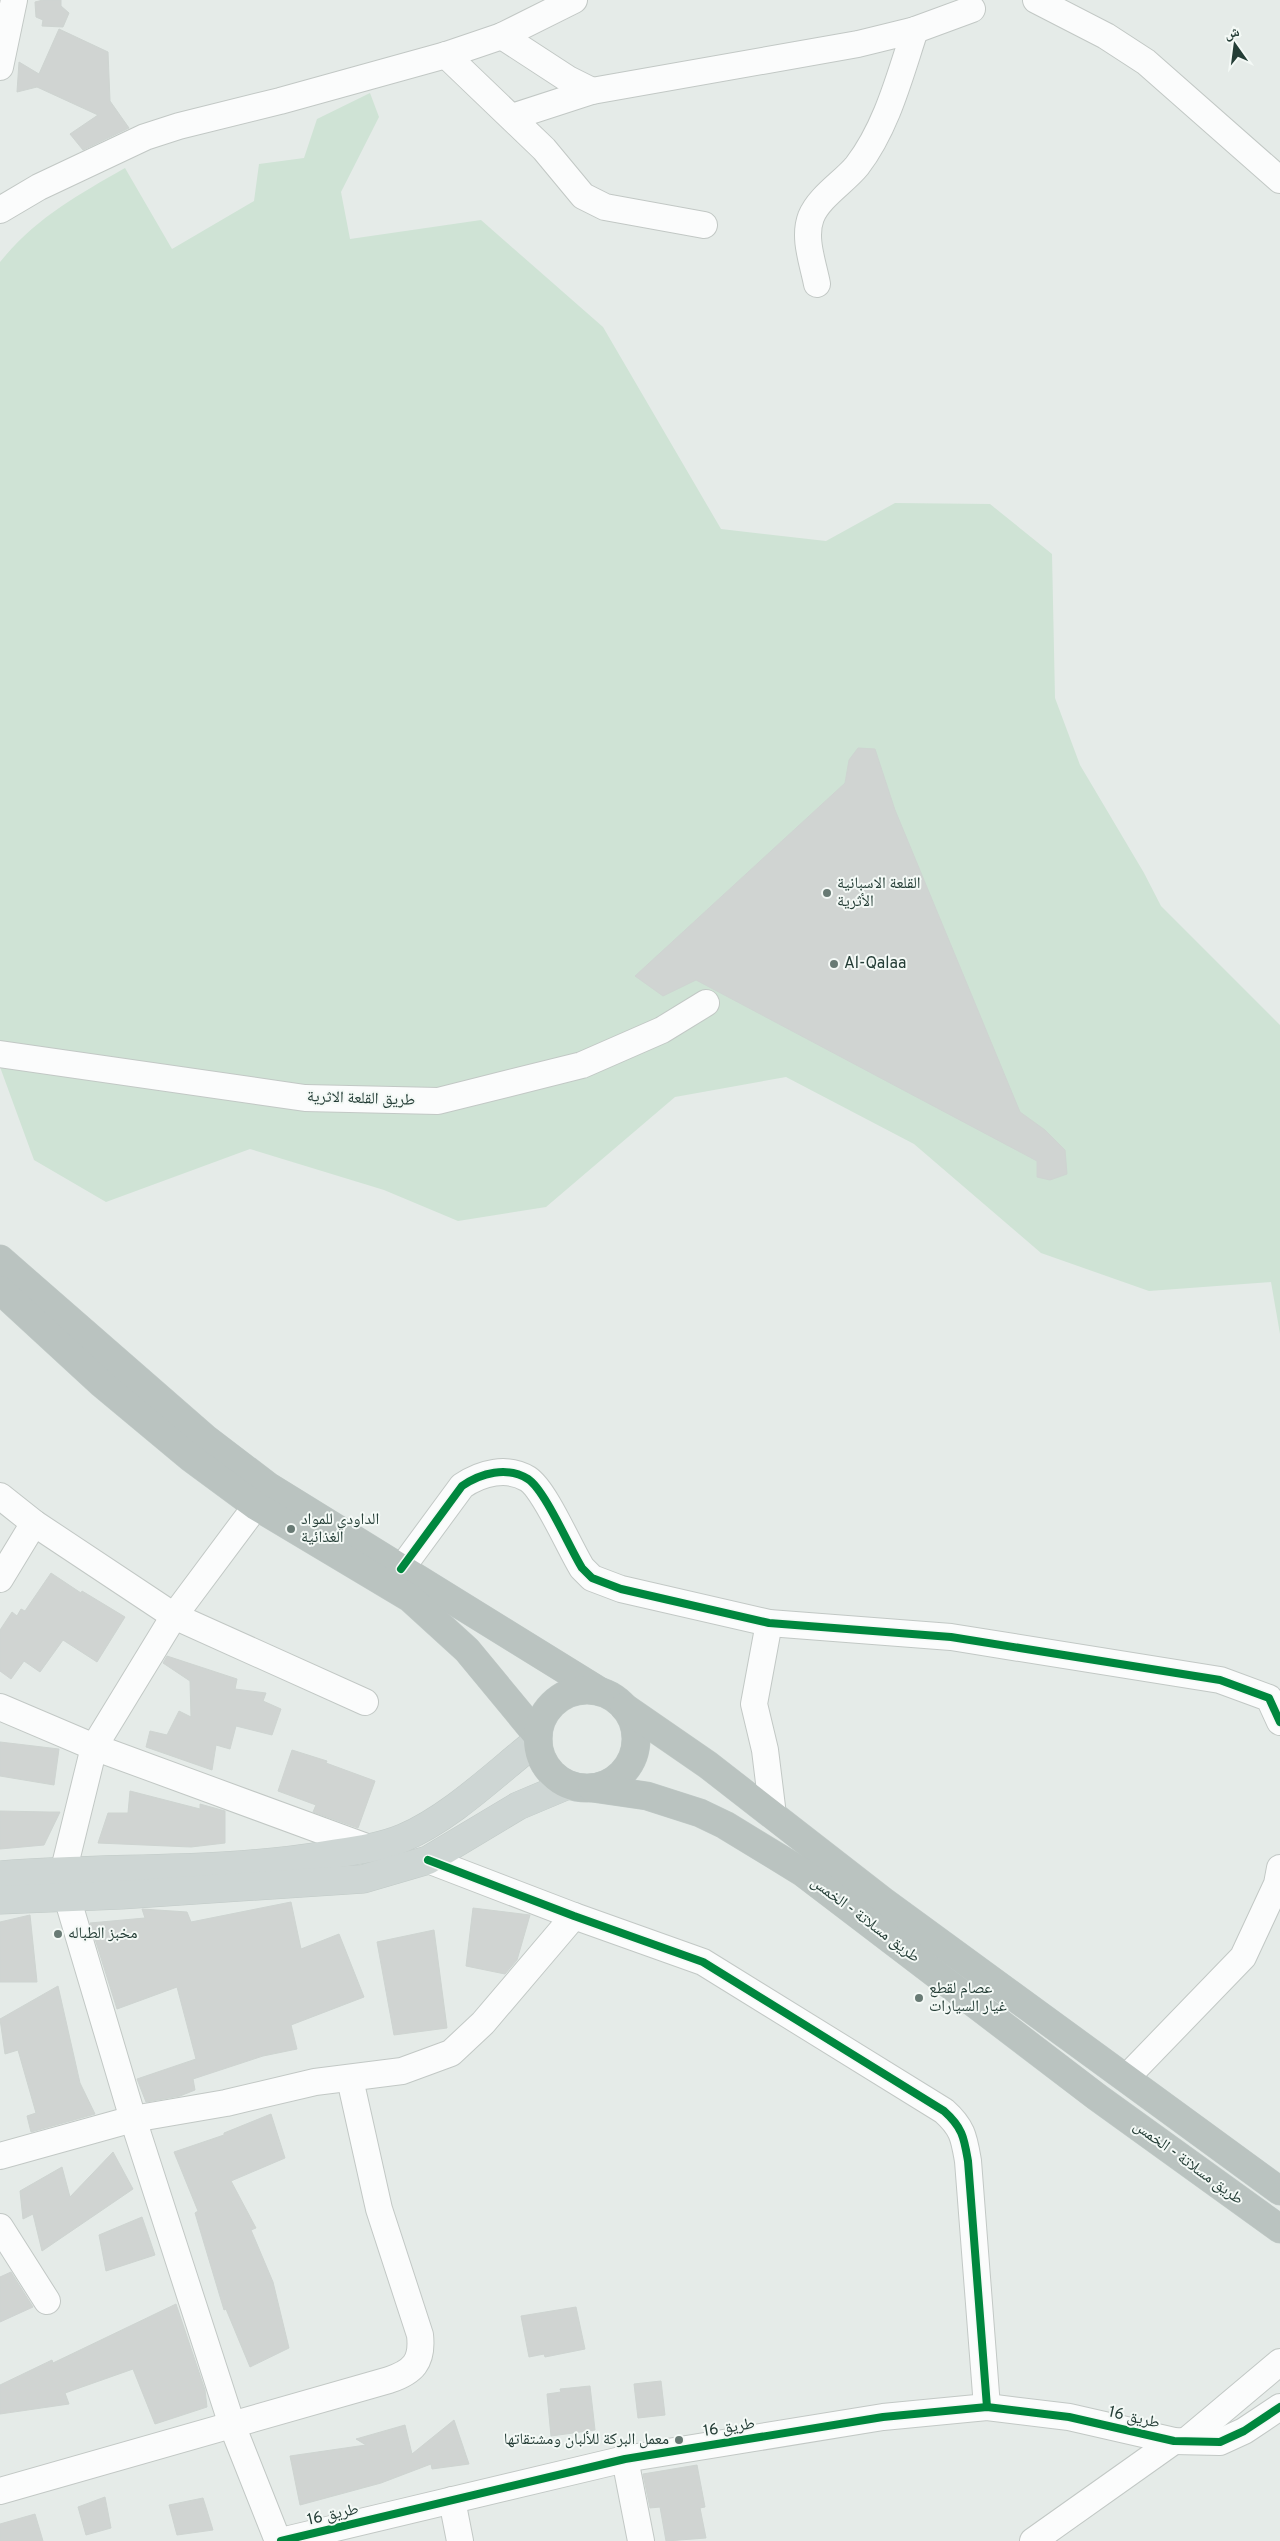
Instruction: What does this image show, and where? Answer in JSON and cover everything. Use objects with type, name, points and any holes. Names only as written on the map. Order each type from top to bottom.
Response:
[{"type":"highway","points":[[0,1259],[205,1438],[262,1496],[410,1598],[423,1609],[467,1650],[538,1738]]},
{"type":"highway","points":[[0,1290],[119,1399],[191,1458],[401,1569],[613,1698],[624,1707],[632,1720],[636,1734],[635,1750],[630,1764],[620,1776],[607,1784],[580,1786],[556,1777],[546,1767],[540,1754],[538,1738],[548,1709],[559,1700],[572,1693],[586,1690],[601,1692]]},
{"type":"highway","name":"طريق مسلاتة - الخمس","points":[[624,1707],[701,1760],[883,1901],[1280,2192]]},
{"type":"highway","name":"طريق مسلاتة - الخمس","points":[[580,1786],[647,1796],[700,1813],[725,1825],[802,1872],[1097,2097],[1280,2230]]},
{"type":"main road","points":[[0,1874],[64,1869],[284,1862],[369,1848],[402,1838],[430,1824],[538,1738]]},
{"type":"main road","points":[[0,1900],[363,1879],[428,1860],[518,1806],[580,1786]]},
{"type":"street","points":[[0,62],[14,0]]},
{"type":"street","points":[[0,210],[39,187],[145,137],[179,126],[280,101],[446,55],[502,36],[574,0]]},
{"type":"street","points":[[1036,0],[1106,36],[1146,62],[1280,180]]},
{"type":"street","points":[[512,117],[592,91],[858,44],[915,30],[975,3]]},
{"type":"street","points":[[817,284],[807,234],[812,215],[857,165],[878,130],[897,85],[915,30]]},
{"type":"street","points":[[502,36],[568,79],[592,91]]},
{"type":"street","points":[[446,55],[544,149],[583,196],[605,207],[704,225]]},
{"type":"street","name":"طريق القلعة الاثرية","points":[[0,1054],[305,1098],[438,1101],[582,1065],[662,1030],[706,1002]]},
{"type":"street","points":[[401,1569],[462,1486],[475,1477],[490,1473],[511,1473],[528,1479],[539,1490],[579,1564],[592,1578],[621,1589],[769,1623],[951,1637],[1220,1680],[1269,1698],[1280,1722]]},
{"type":"street","points":[[0,1496],[34,1523],[174,1616],[365,1702]]},
{"type":"street","points":[[64,1869],[94,1747],[174,1616],[262,1496]]},
{"type":"street","points":[[0,1579],[34,1523]]},
{"type":"street","points":[[769,1623],[754,1704],[765,1750],[773,1815]]},
{"type":"street","points":[[0,1707],[94,1747],[369,1848]]},
{"type":"street","points":[[428,1860],[574,1916],[703,1962],[944,2111],[955,2121],[964,2136],[968,2162],[987,2407]]},
{"type":"street","points":[[1126,2078],[1242,1956],[1277,1884],[1280,1868]]},
{"type":"street","points":[[67,1897],[133,2119],[232,2425],[279,2541]]},
{"type":"street","points":[[0,2156],[133,2119],[226,2103],[315,2082],[402,2071],[451,2053],[484,2023],[574,1916]]},
{"type":"street","points":[[0,2491],[405,2375],[413,2367],[421,2350],[420,2335],[379,2209],[350,2079]]},
{"type":"street","points":[[4,2242],[47,2301]]},
{"type":"street","points":[[1033,2541],[1180,2441],[1280,2362]]},
{"type":"street","name":"طريق 16","points":[[279,2541],[625,2459],[883,2417],[987,2407],[1069,2417],[1180,2441],[1220,2442],[1244,2431],[1280,2407]]},
{"type":"street","points":[[625,2459],[641,2541]]},
{"type":"street","points":[[452,2500],[460,2541]]},
{"type":"green space","points":[[370,93],[379,117],[341,192],[350,239],[481,220],[603,327],[721,529],[826,541],[895,503],[990,504],[1052,554],[1055,698],[1080,765],[1144,873],[1161,906],[1280,1025],[1280,1334],[1271,1282],[1149,1291],[1041,1253],[914,1144],[786,1077],[675,1097],[546,1207],[458,1221],[384,1190],[250,1149],[106,1202],[34,1160],[0,1067],[0,262],[42,220],[73,198],[125,168],[172,249],[254,201],[259,164],[304,158],[317,119]]},
{"type":"building","points":[[61,0],[61,6],[69,13],[63,27],[42,26],[43,20],[36,17],[35,2]]},
{"type":"building","points":[[59,29],[108,52],[110,101],[129,128],[83,150],[70,134],[98,115],[37,87],[17,92],[19,62],[39,74]]},
{"type":"building","name":"القلعة الاسبانية الأثرية","points":[[858,748],[875,749],[895,810],[1020,1112],[1045,1130],[1065,1150],[1067,1174],[1050,1180],[1037,1177],[1037,1161],[696,980],[663,996],[635,976],[845,783],[849,760]]},
{"type":"building","points":[[51,1573],[81,1593],[82,1591],[125,1617],[97,1662],[63,1640],[40,1672],[24,1661],[11,1679],[0,1671],[0,1630],[12,1612],[17,1616],[21,1609],[25,1611]]},
{"type":"building","points":[[167,1656],[237,1679],[235,1689],[266,1693],[263,1701],[281,1709],[272,1735],[236,1726],[230,1749],[216,1745],[212,1770],[146,1747],[150,1731],[167,1735],[179,1711],[191,1717],[190,1681],[163,1663]]},
{"type":"building","points":[[0,1742],[59,1749],[54,1785],[0,1776]]},
{"type":"building","points":[[292,1750],[327,1761],[326,1763],[375,1781],[358,1828],[313,1812],[316,1805],[278,1791]]},
{"type":"building","points":[[130,1791],[200,1809],[200,1804],[225,1811],[225,1843],[191,1847],[98,1843],[108,1813],[128,1813]]},
{"type":"building","points":[[0,1811],[60,1812],[44,1845],[0,1849]]},
{"type":"building","points":[[291,1902],[301,1949],[339,1934],[364,1997],[291,2025],[297,2049],[263,2056],[193,2079],[195,2090],[180,2096],[146,2102],[137,2079],[196,2059],[177,1987],[117,2009],[90,1923],[145,1918],[142,1909],[187,1912],[191,1922]]},
{"type":"building","points":[[473,1908],[530,1915],[517,1960],[505,1974],[466,1966]]},
{"type":"building","points":[[30,1915],[37,1982],[0,1982],[0,1922]]},
{"type":"building","points":[[434,1930],[447,2028],[394,2035],[377,1942]]},
{"type":"building","points":[[58,1986],[80,2083],[95,2114],[31,2132],[27,2116],[36,2113],[18,2050],[5,2054],[0,2019]]},
{"type":"building","points":[[271,2114],[285,2158],[231,2181],[256,2228],[251,2230],[273,2282],[289,2348],[250,2367],[226,2309],[224,2310],[195,2213],[198,2211],[174,2152],[224,2135],[224,2133]]},
{"type":"building","points":[[113,2152],[133,2189],[42,2251],[33,2214],[23,2219],[20,2191],[62,2167],[70,2197]]},
{"type":"building","points":[[142,2217],[155,2255],[106,2271],[99,2235]]},
{"type":"building","points":[[11,2272],[33,2307],[0,2322],[0,2277]]},
{"type":"building","points":[[176,2304],[205,2390],[207,2407],[155,2424],[133,2369],[65,2393],[69,2404],[0,2414],[0,2385],[52,2360],[53,2363]]},
{"type":"building","points":[[576,2307],[585,2349],[545,2357],[544,2354],[529,2357],[521,2316]]},
{"type":"building","points":[[661,2381],[665,2415],[638,2418],[634,2384]]},
{"type":"building","points":[[590,2386],[595,2430],[551,2436],[547,2394],[561,2392],[560,2389]]},
{"type":"building","points":[[454,2420],[469,2464],[432,2469],[431,2464],[381,2483],[300,2505],[290,2456],[366,2445],[356,2439],[405,2425],[412,2454]]},
{"type":"building","points":[[697,2465],[705,2507],[700,2508],[706,2538],[666,2541],[660,2507],[650,2508],[643,2474]]},
{"type":"building","points":[[105,2497],[111,2528],[86,2535],[78,2507]]},
{"type":"building","points":[[203,2498],[213,2530],[177,2535],[169,2505]]},
{"type":"building","points":[[35,2514],[43,2541],[0,2541],[0,2524]]},
{"type":"cycle path","points":[[401,1569],[462,1486],[469,1481],[486,1475],[503,1472],[512,1473],[528,1479],[535,1485],[557,1520],[582,1568],[592,1578],[621,1589],[769,1623],[951,1637],[1220,1680],[1269,1698],[1280,1722]]},
{"type":"cycle path","points":[[428,1860],[574,1916],[703,1962],[944,2111],[962,2134],[968,2161],[987,2407]]},
{"type":"cycle path","points":[[281,2541],[625,2459],[883,2417],[987,2407],[1069,2417],[1174,2441],[1220,2442],[1244,2431],[1280,2407]]},
{"type":"place","name":"القلعة الاسبانية الأثرية","points":[[827,893]]},
{"type":"place","name":"Al-Qalaa","points":[[834,964]]},
{"type":"place","name":"الداودي للمواد الغذائية","points":[[291,1529]]},
{"type":"place","name":"مخبز الطباله","points":[[58,1934]]},
{"type":"place","name":"عصام لقطع غيار السيارات","points":[[919,1998]]},
{"type":"place","name":"معمل البركة للألبان ومشتقاتها","points":[[679,2440]]}]
